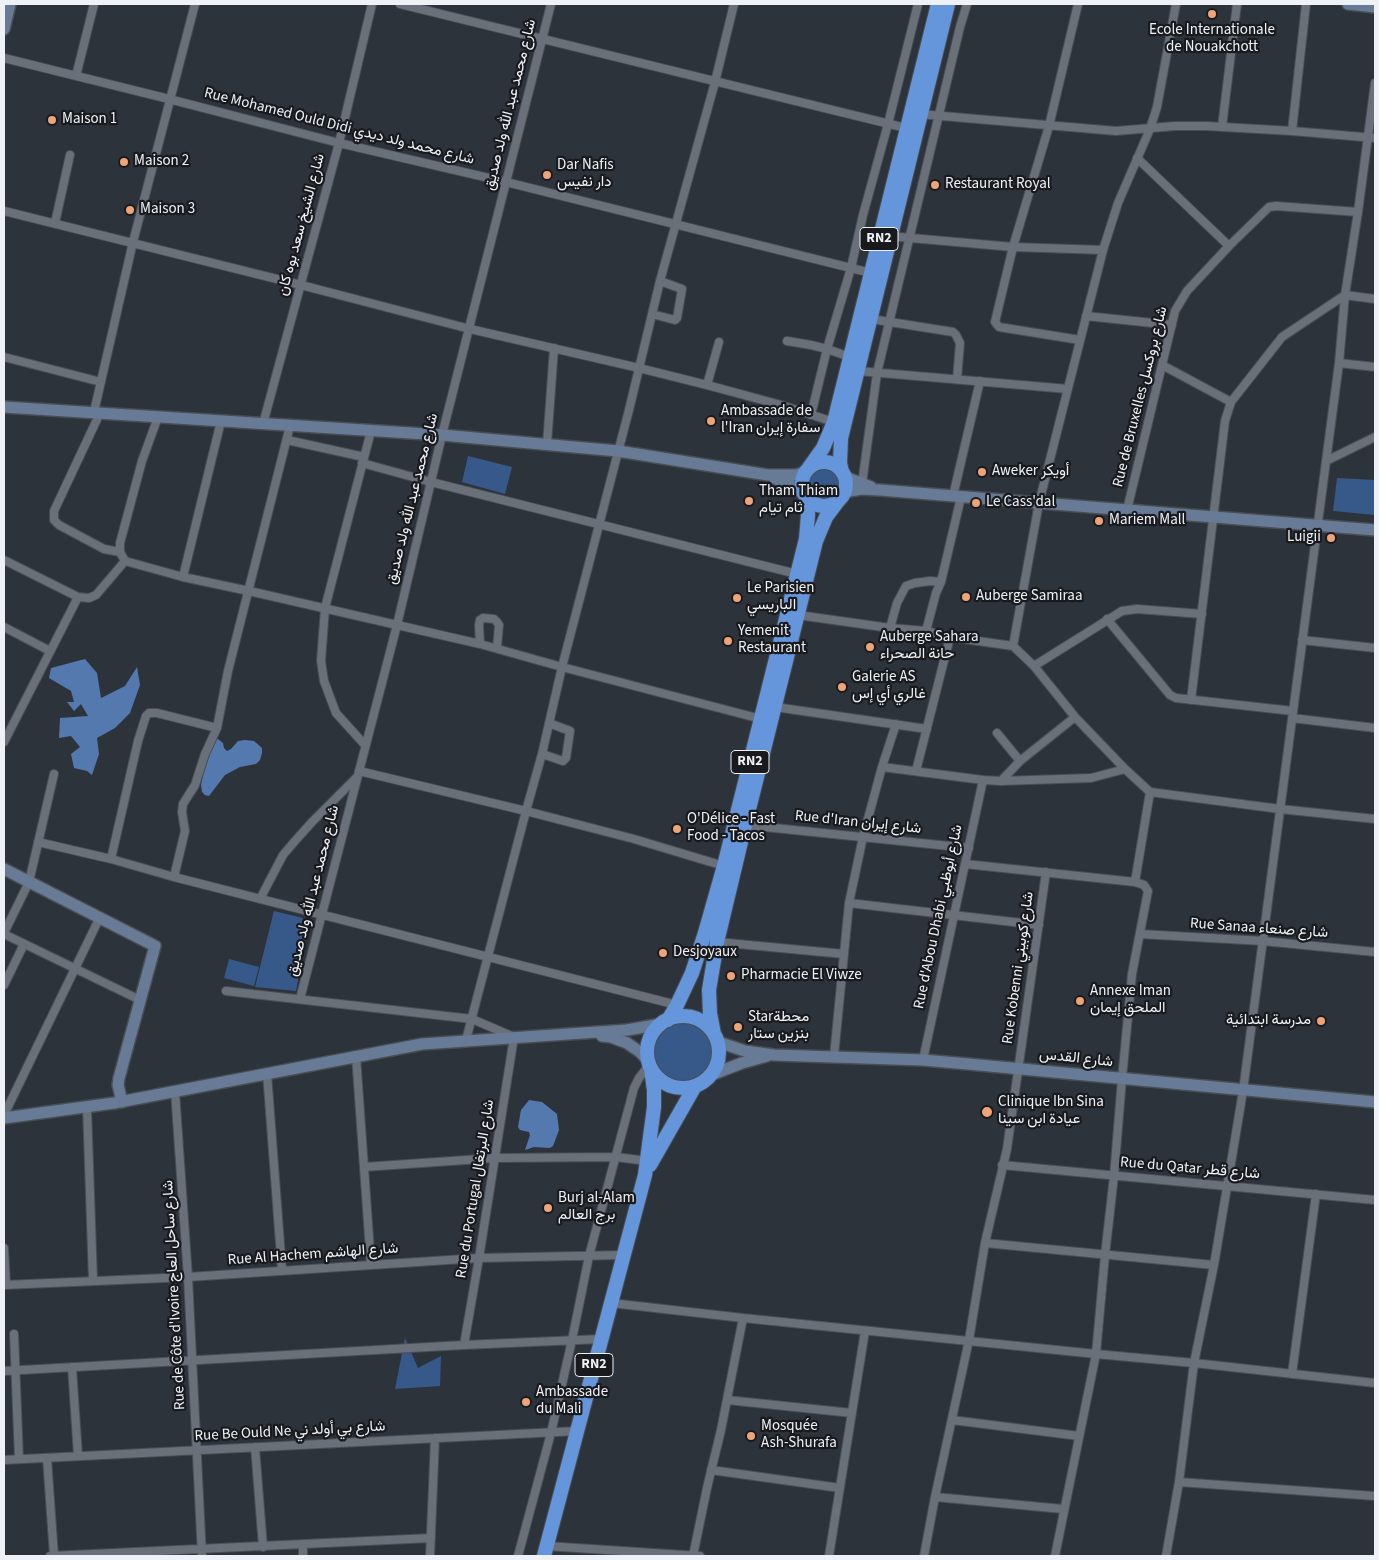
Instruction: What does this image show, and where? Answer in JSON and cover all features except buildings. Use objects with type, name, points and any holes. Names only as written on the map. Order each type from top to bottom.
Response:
[{"type":"highway","name":"RN2","points":[[843,474],[840,463],[841,438],[871,319],[906,128],[916,114],[938,4]]},
{"type":"highway","name":"RN2","points":[[807,471],[823,448],[834,422],[871,273],[886,235],[916,114],[948,4]]},
{"type":"highway","points":[[825,462],[837,467],[843,474],[846,487],[841,497],[833,504],[822,506],[811,501],[806,496],[802,481],[807,471],[813,465],[825,462]]},
{"type":"highway","name":"RN2","points":[[664,1022],[677,1004],[692,974],[706,933],[797,574],[808,515],[806,496]]},
{"type":"highway","name":"RN2","points":[[716,1038],[710,1013],[709,990],[717,942],[820,530],[826,517],[841,497]]},
{"type":"highway","points":[[684,1016],[694,1018],[708,1026],[716,1038],[719,1049],[718,1063],[711,1075],[695,1086],[678,1088],[670,1086],[663,1082],[650,1065],[647,1049],[650,1037],[664,1022],[684,1016]]},
{"type":"highway","name":"RN2","points":[[545,1551],[646,1168],[654,1107],[654,1090],[650,1065]]},
{"type":"highway","name":"RN2","points":[[646,1168],[695,1086]]},
{"type":"street","points":[[4,29],[10,4]]},
{"type":"street","points":[[76,76],[94,4]]},
{"type":"street","points":[[120,552],[104,549],[59,525],[54,520],[54,511],[97,412],[101,382],[133,242],[195,4]]},
{"type":"street","name":"شارع الشيخ سعد بوه كان","points":[[263,424],[339,143],[372,4]]},
{"type":"street","points":[[400,4],[906,128]]},
{"type":"street","name":"شارع محمد عبد الله ولد صديق","points":[[300,999],[397,625],[442,435],[551,4]]},
{"type":"street","points":[[466,1040],[542,754],[562,667],[660,281],[734,4]]},
{"type":"street","points":[[811,415],[918,4]]},
{"type":"street","points":[[862,484],[877,373],[967,4]]},
{"type":"street","points":[[1078,4],[1049,126],[1013,247],[995,322],[999,327],[1080,340]]},
{"type":"street","points":[[1013,646],[1039,503],[1086,316],[1103,250],[1118,203],[1150,129],[1157,107],[1176,4]]},
{"type":"street","points":[[1222,127],[1237,4]]},
{"type":"street","points":[[1292,131],[1306,4]]},
{"type":"street","points":[[1348,4],[1375,7]]},
{"type":"street","name":"Rue Mohamed Ould Didi شارع محمد ولد ديدي","points":[[4,58],[339,143],[506,182],[871,273]]},
{"type":"street","points":[[1166,1556],[1179,1482],[1194,1363],[1214,1265],[1243,1091],[1339,363],[1345,295],[1372,137],[1375,83]]},
{"type":"street","points":[[916,114],[1116,131],[1175,126],[1222,127],[1372,137]]},
{"type":"street","points":[[55,223],[70,155]]},
{"type":"street","points":[[1137,158],[1230,246]]},
{"type":"street","name":"Rue de Bruxelles شارع بروكسل","points":[[1127,510],[1175,311],[1187,291],[1269,207],[1358,212]]},
{"type":"street","points":[[4,211],[133,242],[470,329],[707,385],[834,422]]},
{"type":"street","points":[[886,235],[1013,247],[1103,250]]},
{"type":"street","points":[[652,314],[675,320],[677,318],[682,289],[660,281]]},
{"type":"street","points":[[1191,700],[1225,421],[1231,402],[1282,337],[1345,295],[1375,300]]},
{"type":"street","points":[[1086,316],[1172,325]]},
{"type":"street","points":[[871,319],[953,332],[960,344],[957,379]]},
{"type":"street","points":[[707,385],[719,342]]},
{"type":"street","points":[[787,342],[811,344],[850,357]]},
{"type":"street","points":[[548,444],[554,348]]},
{"type":"street","points":[[4,357],[101,382]]},
{"type":"street","points":[[1339,363],[1375,367]]},
{"type":"street","points":[[1162,365],[1231,402]]},
{"type":"street","points":[[858,371],[1068,388]]},
{"type":"street","points":[[926,631],[936,593],[941,582],[980,381]]},
{"type":"street","points":[[4,407],[442,435],[548,444],[618,451],[768,475],[790,475],[807,471]]},
{"type":"street","points":[[158,417],[142,461],[120,543],[120,552],[125,561],[183,577],[497,648],[761,719]]},
{"type":"street","points":[[183,577],[221,421]]},
{"type":"street","points":[[174,877],[185,831],[182,812],[183,804],[194,784],[217,728],[228,671],[290,426]]},
{"type":"street","points":[[366,745],[336,713],[324,681],[321,661],[325,608],[371,431]]},
{"type":"street","points":[[1326,461],[1375,437]]},
{"type":"street","points":[[287,440],[363,460],[431,482],[797,574]]},
{"type":"street","points":[[843,474],[862,484],[880,490]]},
{"type":"street","points":[[768,475],[792,486],[806,496]]},
{"type":"street","points":[[841,497],[861,489],[880,490],[1375,530]]},
{"type":"street","points":[[4,560],[78,597],[89,598],[96,595],[125,561]]},
{"type":"street","points":[[890,628],[897,602],[906,586],[930,581],[941,582]]},
{"type":"street","points":[[4,742],[78,597]]},
{"type":"street","points":[[1034,666],[1122,610],[1137,609],[1202,614]]},
{"type":"street","points":[[798,615],[926,631],[950,637],[1013,646],[1034,666],[1075,717],[1150,792],[1375,819]]},
{"type":"street","points":[[480,644],[480,620],[483,618],[494,619],[499,625],[497,648]]},
{"type":"street","points":[[1107,619],[1170,695],[1176,698],[1293,714],[1375,728]]},
{"type":"street","points":[[4,627],[50,651]]},
{"type":"street","points":[[916,771],[950,637]]},
{"type":"street","points":[[1302,640],[1375,648]]},
{"type":"street","points":[[775,707],[927,728]]},
{"type":"street","points":[[111,859],[138,741],[146,716],[149,713],[157,713],[217,728]]},
{"type":"street","points":[[1001,781],[1020,761],[1075,717]]},
{"type":"street","points":[[542,754],[564,761],[566,758],[570,731],[549,723]]},
{"type":"street","points":[[834,1056],[849,903],[863,837],[896,724]]},
{"type":"street","points":[[997,733],[1020,761]]},
{"type":"street","points":[[882,767],[1001,781],[1092,778],[1125,769]]},
{"type":"street","points":[[54,774],[29,882],[4,934],[140,1000]]},
{"type":"street","points":[[260,899],[283,855],[358,774],[526,811],[634,839],[724,866]]},
{"type":"street","name":"Rue d'Abou Dhabi شارع أبوظبي","points":[[923,1060],[983,780]]},
{"type":"street","points":[[1135,882],[1150,792]]},
{"type":"street","name":"Rue d'Iran شارع إيران","points":[[745,825],[969,848]]},
{"type":"street","points":[[38,842],[677,1004]]},
{"type":"street","points":[[965,864],[1135,882],[1144,885],[1148,891],[1132,974],[1096,1354],[1054,1556]]},
{"type":"street","points":[[4,869],[155,946],[119,1078],[118,1085],[122,1102]]},
{"type":"street","name":"Rue Kobenni شارع كوبيني","points":[[924,1556],[969,1340],[985,1243],[1007,1149],[1046,872]]},
{"type":"street","points":[[849,903],[1039,925]]},
{"type":"street","points":[[4,1117],[100,917]]},
{"type":"street","name":"Rue Sanaa شارع صنعاء","points":[[1140,934],[1263,941],[1375,952]]},
{"type":"street","points":[[717,942],[844,954]]},
{"type":"street","points":[[4,985],[24,944]]},
{"type":"street","points":[[226,992],[472,1019],[514,1037]]},
{"type":"street","points":[[4,1117],[122,1102],[422,1044],[627,1030],[664,1022]]},
{"type":"street","points":[[518,1556],[551,1433],[589,1256],[634,1088],[639,1078],[650,1065],[640,1052],[627,1043],[611,1037],[583,1033]]},
{"type":"street","name":"Rue du Portugal شارع البرتغال","points":[[464,1345],[480,1258],[514,1037]]},
{"type":"street","points":[[716,1038],[745,1051],[774,1055]]},
{"type":"street","points":[[711,1075],[742,1062],[774,1055]]},
{"type":"street","name":"شارع القدس","points":[[774,1055],[923,1060],[1375,1102]]},
{"type":"street","points":[[356,1056],[371,1265]]},
{"type":"street","points":[[267,1073],[282,1270]]},
{"type":"street","name":"Rue de Côte d'Ivoire شارع ساحل العاج","points":[[175,1091],[198,1450],[201,1553]]},
{"type":"street","points":[[86,1108],[93,1280]]},
{"type":"street","points":[[364,1166],[495,1158],[616,1157],[646,1168]]},
{"type":"street","name":"Rue du Qatar شارع قطر","points":[[1002,1165],[1375,1200]]},
{"type":"street","points":[[1292,1374],[1316,1194]]},
{"type":"street","points":[[985,1243],[1214,1265]]},
{"type":"street","points":[[4,1248],[5,1285]]},
{"type":"street","name":"Rue Al Hachem شارع الهاشم","points":[[5,1285],[188,1277],[480,1258],[623,1255]]},
{"type":"street","points":[[611,1303],[1375,1383]]},
{"type":"street","points":[[545,1551],[695,1556],[744,1318]]},
{"type":"street","points":[[829,1556],[865,1331]]},
{"type":"street","points":[[14,1334],[19,1459]]},
{"type":"street","points":[[4,1371],[601,1339]]},
{"type":"street","points":[[72,1367],[78,1456]]},
{"type":"street","points":[[727,1400],[852,1412]]},
{"type":"street","points":[[952,1420],[1079,1436]]},
{"type":"street","name":"Rue Be Ould Ne شارع بي أولد ني","points":[[4,1460],[577,1431]]},
{"type":"street","points":[[430,1556],[434,1438]]},
{"type":"street","points":[[255,1447],[263,1547]]},
{"type":"street","points":[[47,1458],[54,1556]]},
{"type":"street","points":[[712,1470],[840,1488]]},
{"type":"street","points":[[1179,1482],[1375,1496]]},
{"type":"street","points":[[935,1497],[1063,1509]]},
{"type":"street","points":[[50,1556],[201,1553],[263,1547],[431,1538]]},
{"type":"street","points":[[303,1545],[303,1556]]},
{"type":"shaded area","points":[[468,456],[512,467],[505,494],[462,482]]},
{"type":"shaded area","points":[[823,468],[830,469],[835,473],[839,478],[839,492],[835,497],[830,501],[823,502],[816,501],[811,497],[807,492],[806,485],[807,478],[811,473],[816,469]]},
{"type":"shaded area","points":[[1337,478],[1375,480],[1375,515],[1333,511]]},
{"type":"shaded area","points":[[85,659],[97,673],[101,698],[125,686],[137,667],[140,685],[130,713],[115,728],[97,738],[99,754],[92,775],[87,771],[74,768],[71,754],[80,747],[71,736],[59,738],[60,718],[88,716],[81,704],[74,711],[67,702],[74,702],[71,691],[49,678],[51,668]]},
{"type":"shaded area","points":[[214,739],[218,739],[223,743],[227,751],[238,741],[254,741],[262,748],[262,753],[260,760],[256,764],[240,767],[225,775],[209,796],[202,792],[201,785],[209,747]]},
{"type":"shaded area","points":[[274,911],[303,918],[302,924],[308,925],[296,991],[255,987]]},
{"type":"shaded area","points":[[229,959],[259,967],[254,986],[224,978]]},
{"type":"shaded area","points":[[685,1020],[698,1023],[708,1030],[715,1040],[718,1053],[715,1066],[708,1076],[698,1083],[685,1086],[672,1083],[662,1076],[655,1066],[652,1053],[655,1040],[662,1030],[672,1023]]},
{"type":"shaded area","points":[[529,1100],[542,1102],[557,1114],[559,1130],[553,1146],[550,1148],[534,1147],[525,1150],[530,1135],[529,1132],[520,1130],[518,1127],[521,1110]]},
{"type":"shaded area","points":[[405,1338],[418,1368],[441,1356],[440,1386],[395,1389]]},
{"type":"place","name":"Ecole Internationale de Nouakchott","points":[[1212,14]]},
{"type":"place","name":"Maison 1","points":[[52,120]]},
{"type":"place","name":"Maison 2","points":[[124,162]]},
{"type":"place","name":"Dar Nafis دار نفيس","points":[[547,175]]},
{"type":"place","name":"Restaurant Royal","points":[[935,185]]},
{"type":"place","name":"Maison 3","points":[[130,210]]},
{"type":"place","name":"Ambassade de l'Iran سفارة إيران","points":[[711,421]]},
{"type":"place","name":"Aweker أويكر","points":[[982,472]]},
{"type":"place","name":"Tham Thiam ثام تيام","points":[[749,501]]},
{"type":"place","name":"Le Cass'dal","points":[[976,503]]},
{"type":"place","name":"Mariem Mall","points":[[1099,521]]},
{"type":"place","name":"Luigii","points":[[1331,538]]},
{"type":"place","name":"Auberge Samiraa","points":[[966,597]]},
{"type":"place","name":"Le Parisien الباريسي","points":[[737,598]]},
{"type":"place","name":"Yemenit Restaurant","points":[[728,641]]},
{"type":"place","name":"Auberge Sahara حانة الصحراء","points":[[870,647]]},
{"type":"place","name":"Galerie AS غالري أي إس","points":[[842,687]]},
{"type":"place","name":"O'Délice - Fast Food - Tacos","points":[[677,829]]},
{"type":"place","name":"Desjoyaux","points":[[663,953]]},
{"type":"place","name":"Pharmacie El Viwze","points":[[731,976]]},
{"type":"place","name":"Annexe Iman الملحق إيمان","points":[[1080,1001]]},
{"type":"place","name":"مدرسة ابتدائية","points":[[1321,1021]]},
{"type":"place","name":"Starمحطة بنزين ستار","points":[[738,1027]]},
{"type":"place","name":"Clinique Ibn Sina عيادة ابن سينا","points":[[987,1112]]},
{"type":"place","name":"Burj al-Alam برج العالم","points":[[548,1208]]},
{"type":"place","name":"Ambassade du Mali","points":[[526,1402]]},
{"type":"place","name":"Mosquée Ash-Shurafa","points":[[751,1436]]}]
